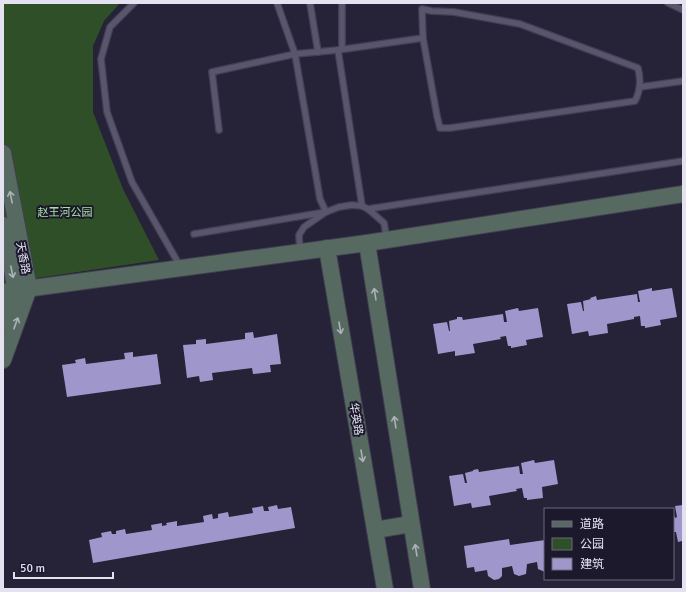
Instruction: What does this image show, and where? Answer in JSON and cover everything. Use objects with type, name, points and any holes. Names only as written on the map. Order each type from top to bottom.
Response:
[{"type":"main road","name":"天香路","points":[[3,153],[16,290],[3,360]]},
{"type":"main road","points":[[16,290],[367,243],[683,194]]},
{"type":"main road","name":"天香路","points":[[3,225],[16,290],[3,325]]},
{"type":"main road","points":[[367,243],[422,589]]},
{"type":"main road","name":"华英路","points":[[326,248],[385,589]]},
{"type":"main road","points":[[375,530],[411,524]]},
{"type":"lane","points":[[134,3],[110,27],[100,59],[107,112],[132,182],[181,268]]},
{"type":"lane","points":[[276,3],[295,54],[320,199],[326,212]]},
{"type":"lane","points":[[310,3],[318,52]]},
{"type":"lane","points":[[342,3],[340,49],[365,207],[384,223],[387,240]]},
{"type":"lane","points":[[668,3],[683,10]]},
{"type":"lane","points":[[422,9],[454,12],[520,24],[638,68],[641,78],[639,94],[635,101],[450,128],[440,128],[423,38],[422,9]]},
{"type":"lane","points":[[219,130],[212,72],[295,54],[423,38]]},
{"type":"lane","points":[[640,87],[683,80]]},
{"type":"lane","points":[[300,252],[299,235],[304,227],[326,212],[339,206],[365,207],[683,160]]},
{"type":"lane","points":[[194,234],[326,212]]},
{"type":"green space","name":"赵王河公园","points":[[3,3],[120,3],[104,21],[93,46],[93,112],[123,189],[159,260],[3,283]]},
{"type":"building","points":[[652,288],[652,291],[672,288],[677,317],[660,320],[661,325],[645,328],[645,326],[641,326],[640,316],[634,317],[634,319],[607,324],[608,333],[589,336],[588,331],[572,334],[567,304],[581,302],[584,311],[583,301],[596,296],[597,300],[637,294],[638,302],[640,302],[638,291]]},
{"type":"building","points":[[518,308],[519,311],[538,308],[543,337],[526,340],[527,345],[511,348],[511,346],[508,346],[506,336],[500,337],[501,339],[473,344],[475,353],[455,356],[455,351],[438,354],[433,324],[447,322],[450,331],[449,321],[457,319],[457,317],[462,317],[463,320],[503,314],[504,322],[507,322],[505,311]]},
{"type":"building","points":[[253,332],[254,338],[277,334],[281,364],[270,365],[271,372],[253,374],[252,368],[212,373],[213,380],[200,382],[199,376],[187,378],[183,345],[196,344],[196,340],[206,339],[206,344],[245,339],[245,333]]},
{"type":"building","points":[[133,352],[133,357],[157,354],[161,384],[67,397],[62,365],[76,363],[75,360],[85,358],[86,364],[125,359],[124,353]]},
{"type":"building","points":[[534,460],[535,463],[554,460],[558,484],[542,487],[543,498],[527,500],[527,498],[524,498],[522,488],[516,489],[517,491],[489,496],[491,505],[472,508],[471,503],[454,506],[449,476],[463,474],[465,483],[467,483],[465,473],[473,470],[478,469],[479,472],[519,466],[520,474],[523,474],[521,463]]},
{"type":"building","points":[[277,505],[278,509],[291,507],[295,528],[93,563],[89,540],[102,537],[101,533],[111,531],[112,534],[116,534],[116,531],[125,529],[126,534],[152,530],[151,525],[162,523],[162,526],[167,525],[166,523],[177,521],[177,526],[204,522],[203,516],[212,514],[213,519],[218,518],[218,514],[228,512],[229,517],[253,513],[252,508],[263,506],[264,511],[269,511],[268,507]]},
{"type":"building","points":[[683,505],[683,545],[682,541],[678,542],[676,532],[674,532],[674,515],[675,518],[677,517],[675,506]]},
{"type":"building","points":[[509,539],[510,545],[544,540],[544,572],[538,569],[537,562],[527,564],[526,574],[519,576],[514,574],[512,566],[502,568],[502,576],[499,579],[494,580],[488,576],[487,570],[475,572],[474,567],[467,568],[464,546]]}]
